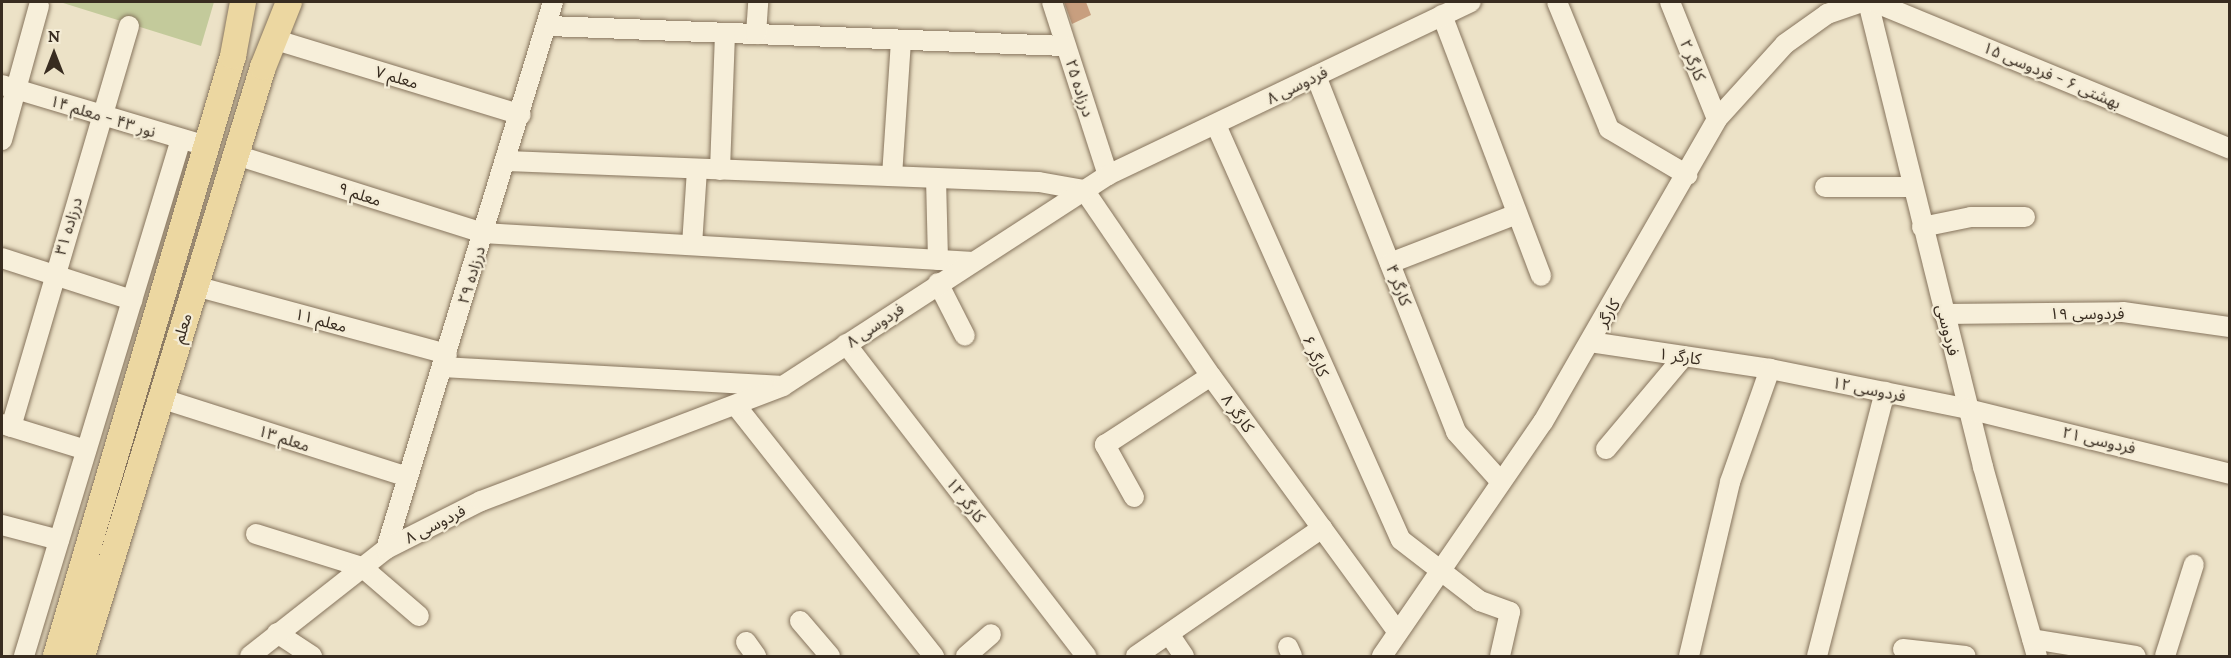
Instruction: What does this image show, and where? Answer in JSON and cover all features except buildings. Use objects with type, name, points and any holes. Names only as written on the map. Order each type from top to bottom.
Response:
[{"type":"main road","name":"معلم","points":[[56,657],[233,56],[243,2]]},
{"type":"main road","name":"معلم","points":[[82,657],[236,155],[273,39],[289,2]]},
{"type":"main road","points":[[190,199],[219,209]]},
{"type":"street","name":"درزاده ۲۹","points":[[386,549],[549,26],[553,2]]},
{"type":"street","points":[[756,34],[758,2]]},
{"type":"street","name":"درزاده ۲۵","points":[[1052,2],[1108,175]]},
{"type":"street","name":"فردوسی ۸","points":[[250,657],[277,633],[386,549],[481,501],[737,407],[783,386],[938,283],[1108,175],[1471,2]]},
{"type":"street","points":[[1557,2],[1609,129],[1687,175]]},
{"type":"street","name":"کارگر ۲","points":[[1670,2],[1717,119]]},
{"type":"street","name":"کارگر","points":[[1382,657],[1501,482],[1590,342],[1717,119],[1785,44],[1827,14],[1861,2]]},
{"type":"street","name":"فردوسی","points":[[1868,2],[1968,409],[2035,648]]},
{"type":"street","name":"بهشتی ۶ - فردوسی ۱۵","points":[[1874,2],[2229,149]]},
{"type":"street","points":[[2,141],[9,88],[39,6]]},
{"type":"street","points":[[1442,15],[1541,276]]},
{"type":"street","name":"درزاده ۳۱","points":[[6,425],[129,26]]},
{"type":"street","points":[[549,26],[1066,46]]},
{"type":"street","points":[[720,170],[725,33]]},
{"type":"street","name":"معلم ۷","points":[[273,39],[521,115]]},
{"type":"street","points":[[892,176],[901,39]]},
{"type":"street","name":"کارگر ۴","points":[[1316,76],[1456,432],[1501,482]]},
{"type":"street","name":"نور ۴۳ - معلم ۱۴","points":[[9,88],[206,146]]},
{"type":"street","name":"کارگر ۶","points":[[1216,125],[1370,480],[1401,540],[1480,600],[1510,612],[1500,657]]},
{"type":"street","points":[[24,657],[181,139]]},
{"type":"street","name":"معلم ۹","points":[[236,155],[484,233],[972,262]]},
{"type":"street","points":[[507,161],[936,178],[1084,189]]},
{"type":"street","points":[[692,245],[697,169]]},
{"type":"street","points":[[936,178],[938,260]]},
{"type":"street","points":[[1825,187],[1912,188]]},
{"type":"street","name":"کارگر ۸","points":[[1084,189],[1211,376],[1398,632]]},
{"type":"street","points":[[1390,263],[1517,214]]},
{"type":"street","points":[[1922,227],[1971,217],[2025,217]]},
{"type":"street","points":[[2,258],[132,300]]},
{"type":"street","points":[[938,283],[965,336]]},
{"type":"street","name":"معلم ۱۱","points":[[195,286],[445,360],[783,386]]},
{"type":"street","name":"فردوسی ۱۹","points":[[1944,314],[2123,312],[2229,327]]},
{"type":"street","name":"کارگر ۱","points":[[1590,342],[1770,369]]},
{"type":"street","name":"کارگر ۱۲","points":[[846,344],[1086,657]]},
{"type":"street","points":[[1606,449],[1684,356]]},
{"type":"street","points":[[1689,657],[1730,482],[1770,369]]},
{"type":"street","name":"فردوسی ۱۲","points":[[1770,369],[1968,409]]},
{"type":"street","points":[[1134,497],[1105,445],[1211,376]]},
{"type":"street","points":[[1817,657],[1885,392]]},
{"type":"street","name":"معلم ۱۳","points":[[160,398],[408,477]]},
{"type":"street","points":[[737,407],[934,657]]},
{"type":"street","name":"فردوسی ۲۱","points":[[1968,409],[2229,474]]},
{"type":"street","points":[[6,425],[86,450]]},
{"type":"street","points":[[2,525],[59,540]]},
{"type":"street","points":[[1136,657],[1322,528]]},
{"type":"street","points":[[256,534],[362,567],[419,616]]},
{"type":"street","points":[[2165,657],[2194,564]]},
{"type":"street","points":[[800,621],[830,657]]},
{"type":"street","points":[[277,633],[312,657]]},
{"type":"street","points":[[966,657],[991,634]]},
{"type":"street","points":[[1169,634],[1184,657]]},
{"type":"street","points":[[2035,648],[2136,657]]},
{"type":"street","points":[[1903,649],[1966,657]]},
{"type":"green space","points":[[60,2],[214,2],[201,46]]}]
